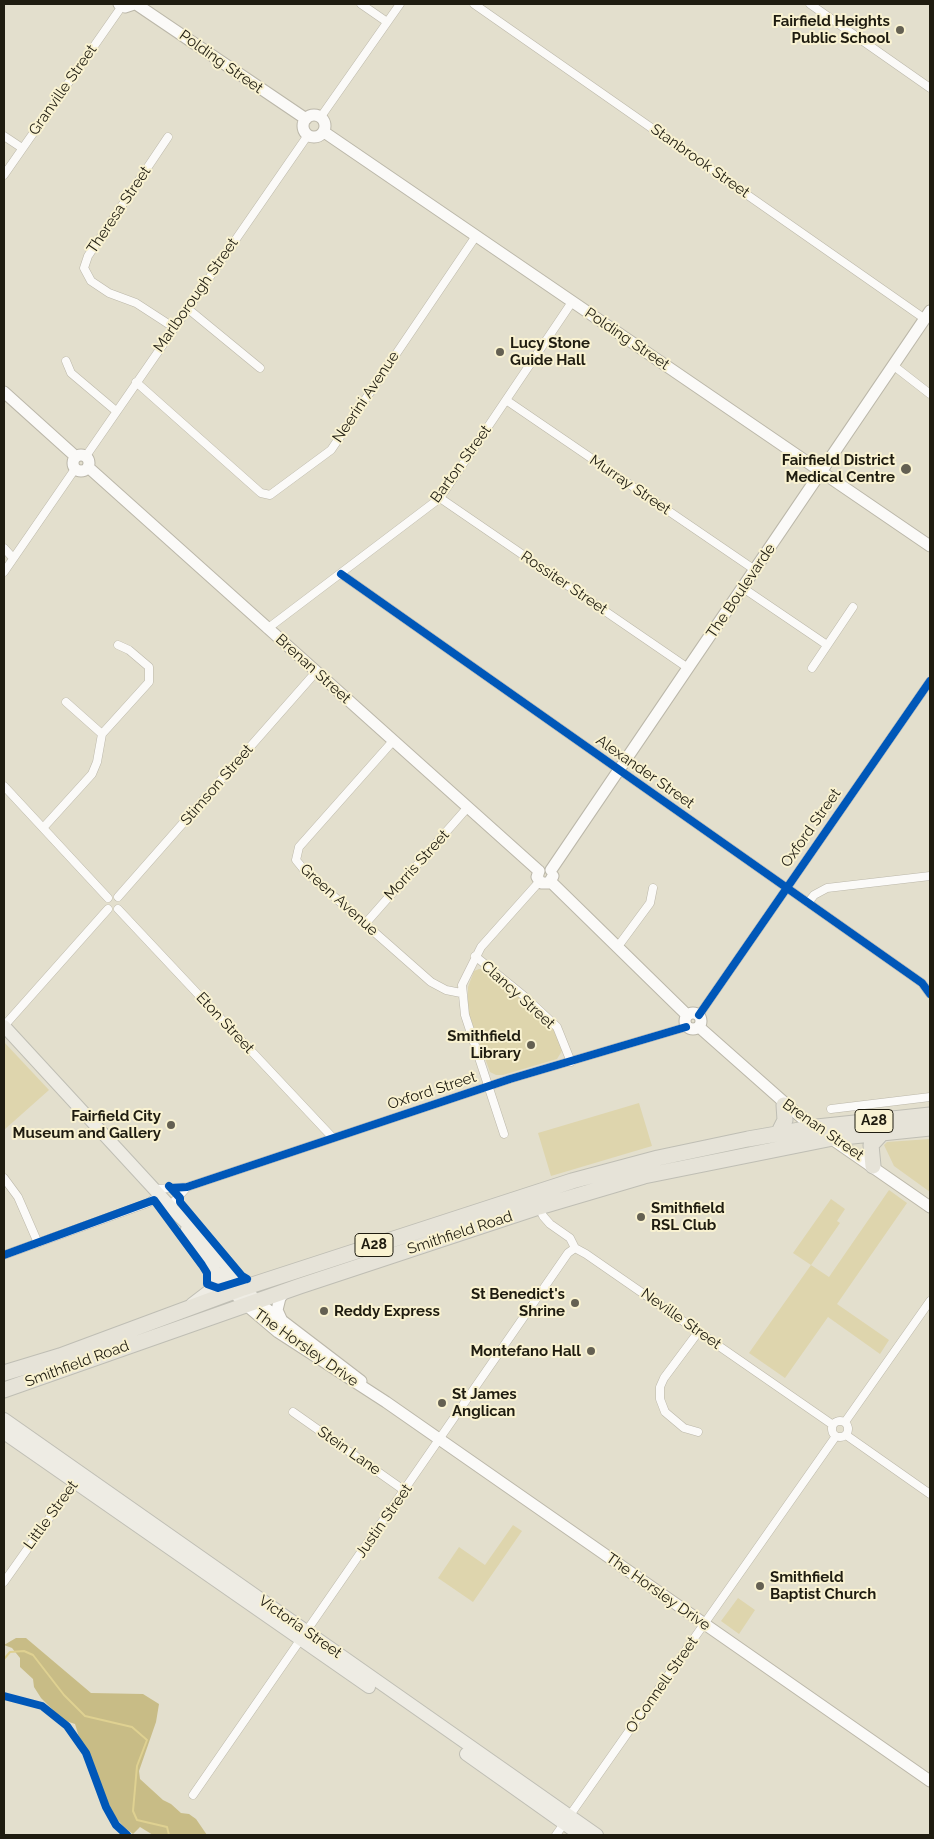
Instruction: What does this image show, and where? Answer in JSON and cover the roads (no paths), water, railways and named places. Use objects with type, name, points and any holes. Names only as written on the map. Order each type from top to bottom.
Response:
[{"type":"highway","points":[[778,1134],[785,1120],[784,1105]]},
{"type":"highway","name":"Smithfield Road","points":[[4,1390],[250,1302],[539,1207],[644,1176],[815,1135],[930,1115]]},
{"type":"highway","name":"Smithfield Road","points":[[4,1373],[60,1356],[237,1290],[572,1181],[658,1158],[778,1134],[815,1135],[833,1138],[930,1128]]},
{"type":"highway","points":[[873,1166],[871,1146],[882,1132]]},
{"type":"highway","points":[[739,1162],[788,1152],[815,1135]]},
{"type":"main road","points":[[120,5],[129,7],[135,4]]},
{"type":"main road","name":"Polding Street","points":[[135,4],[306,119]]},
{"type":"main road","points":[[313,116],[320,118],[325,124],[324,132],[317,137],[308,135],[304,128],[306,119],[313,116]]},
{"type":"main road","name":"Polding Street","points":[[324,132],[930,546]]},
{"type":"main road","name":"The Boulevarde","points":[[545,876],[928,315]]},
{"type":"main road","name":"Brenan Street","points":[[4,392],[83,460],[268,629],[545,876],[619,945],[693,1021],[815,1135]]},
{"type":"main road","points":[[75,469],[72,464],[83,460]]},
{"type":"main road","name":"The Horsley Drive","points":[[4,1026],[202,1238],[237,1290]]},
{"type":"main road","name":"Brenan Street","points":[[833,1138],[930,1207]]},
{"type":"main road","name":"The Horsley Drive","points":[[175,1210],[215,1271],[284,1336],[386,1402],[930,1781]]},
{"type":"main road","points":[[183,1310],[209,1291],[215,1281],[215,1271]]},
{"type":"main road","points":[[283,1323],[277,1310],[280,1298],[286,1290]]},
{"type":"main road","name":"The Horsley Drive","points":[[250,1302],[350,1371],[386,1402]]},
{"type":"main road","name":"Victoria Street","points":[[4,1419],[78,1477],[567,1820],[597,1835]]},
{"type":"main road","name":"Victoria Street","points":[[4,1433],[78,1477]]},
{"type":"main road","name":"Victoria Street","points":[[567,1820],[580,1835]]},
{"type":"street","points":[[361,4],[387,22]]},
{"type":"street","points":[[320,118],[400,4]]},
{"type":"street","name":"Stanbrook Street","points":[[474,4],[928,315]]},
{"type":"street","points":[[810,4],[930,88]]},
{"type":"street","name":"Granville Street","points":[[4,175],[120,5]]},
{"type":"street","name":"Marlborough Street","points":[[83,460],[308,135]]},
{"type":"street","points":[[4,136],[22,148]]},
{"type":"street","name":"Theresa Street","points":[[168,137],[88,256],[84,268],[92,281],[109,293],[136,303],[174,327]]},
{"type":"street","name":"Neerini Avenue","points":[[136,382],[261,493],[270,495],[330,450],[476,236]]},
{"type":"street","name":"Barton Street","points":[[268,629],[440,498],[572,302]]},
{"type":"street","points":[[188,308],[260,368]]},
{"type":"street","points":[[66,361],[72,373],[116,411]]},
{"type":"street","points":[[894,366],[930,394]]},
{"type":"street","name":"Murray Street","points":[[506,400],[755,570]]},
{"type":"street","points":[[4,572],[75,469]]},
{"type":"street","name":"Rossiter Street","points":[[440,498],[688,668]]},
{"type":"street","points":[[4,548],[13,558]]},
{"type":"street","name":"Alexander Street","points":[[342,574],[618,771],[922,982],[930,994]]},
{"type":"street","points":[[743,588],[827,645]]},
{"type":"street","points":[[812,668],[853,607]]},
{"type":"street","points":[[44,828],[92,774],[97,762],[102,734],[151,678],[149,667],[129,650],[118,645]]},
{"type":"street","name":"Stimson Street","points":[[118,898],[316,672]]},
{"type":"street","name":"Oxford Street","points":[[4,1255],[148,1203],[158,1192],[187,1187],[693,1021],[930,680]]},
{"type":"street","points":[[66,702],[102,734]]},
{"type":"street","name":"Green Avenue","points":[[393,740],[299,847],[296,853],[299,865],[432,982],[446,990],[461,994]]},
{"type":"street","points":[[4,786],[108,898],[108,909],[4,1026]]},
{"type":"street","name":"Morris Street","points":[[365,924],[468,807]]},
{"type":"street","name":"The Boulevarde","points":[[504,1134],[465,1015],[461,994],[463,978],[475,956],[545,876]]},
{"type":"street","points":[[808,903],[814,895],[827,888],[930,876]]},
{"type":"street","points":[[619,945],[650,903],[653,888]]},
{"type":"street","points":[[108,898],[112,896],[118,898],[118,908],[113,911],[108,909]]},
{"type":"street","name":"Eton Street","points":[[118,908],[332,1138]]},
{"type":"street","name":"Clancy Street","points":[[475,956],[524,996],[557,1027],[571,1062]]},
{"type":"street","points":[[831,1109],[930,1097]]},
{"type":"street","points":[[4,1178],[18,1197],[38,1243]]},
{"type":"street","points":[[175,1210],[187,1187]]},
{"type":"street","name":"Neville Street","points":[[539,1207],[543,1216],[550,1224],[570,1238],[575,1248],[833,1424]]},
{"type":"street","name":"Justin Street","points":[[193,1795],[568,1253],[575,1248]]},
{"type":"street","points":[[845,1422],[930,1301]]},
{"type":"street","points":[[698,1331],[664,1378],[660,1388],[660,1399],[665,1412],[684,1428],[698,1432]]},
{"type":"street","name":"Stein Lane","points":[[293,1412],[405,1491]]},
{"type":"street","points":[[845,1422],[838,1421],[833,1424],[832,1432],[836,1436],[846,1435],[930,1494]]},
{"type":"street","points":[[845,1422],[848,1428],[846,1435]]},
{"type":"street","name":"O'Connell Street","points":[[556,1835],[836,1436]]},
{"type":"street","name":"Little Street","points":[[5,1579],[78,1477]]},
{"type":"waterway","points":[[4,1659],[10,1652],[24,1651],[33,1655],[64,1695],[85,1716],[132,1727],[147,1740],[137,1766],[133,1811],[137,1820],[167,1827],[169,1835]]},
{"type":"place","name":"Fairfield Heights Public School","points":[[900,30]]},
{"type":"place","name":"Lucy Stone Guide Hall","points":[[500,352]]},
{"type":"place","name":"Fairfield District Medical Centre","points":[[906,469]]},
{"type":"place","name":"Smithfield Library","points":[[531,1045]]},
{"type":"place","name":"Fairfield City Museum and Gallery","points":[[171,1125]]},
{"type":"place","name":"Smithfield RSL Club","points":[[641,1217]]},
{"type":"place","name":"St Benedict's Shrine","points":[[575,1303]]},
{"type":"place","name":"Reddy Express","points":[[324,1311]]},
{"type":"place","name":"Montefano Hall","points":[[591,1351]]},
{"type":"place","name":"St James Anglican","points":[[442,1403]]},
{"type":"place","name":"Smithfield Baptist Church","points":[[760,1586]]}]
